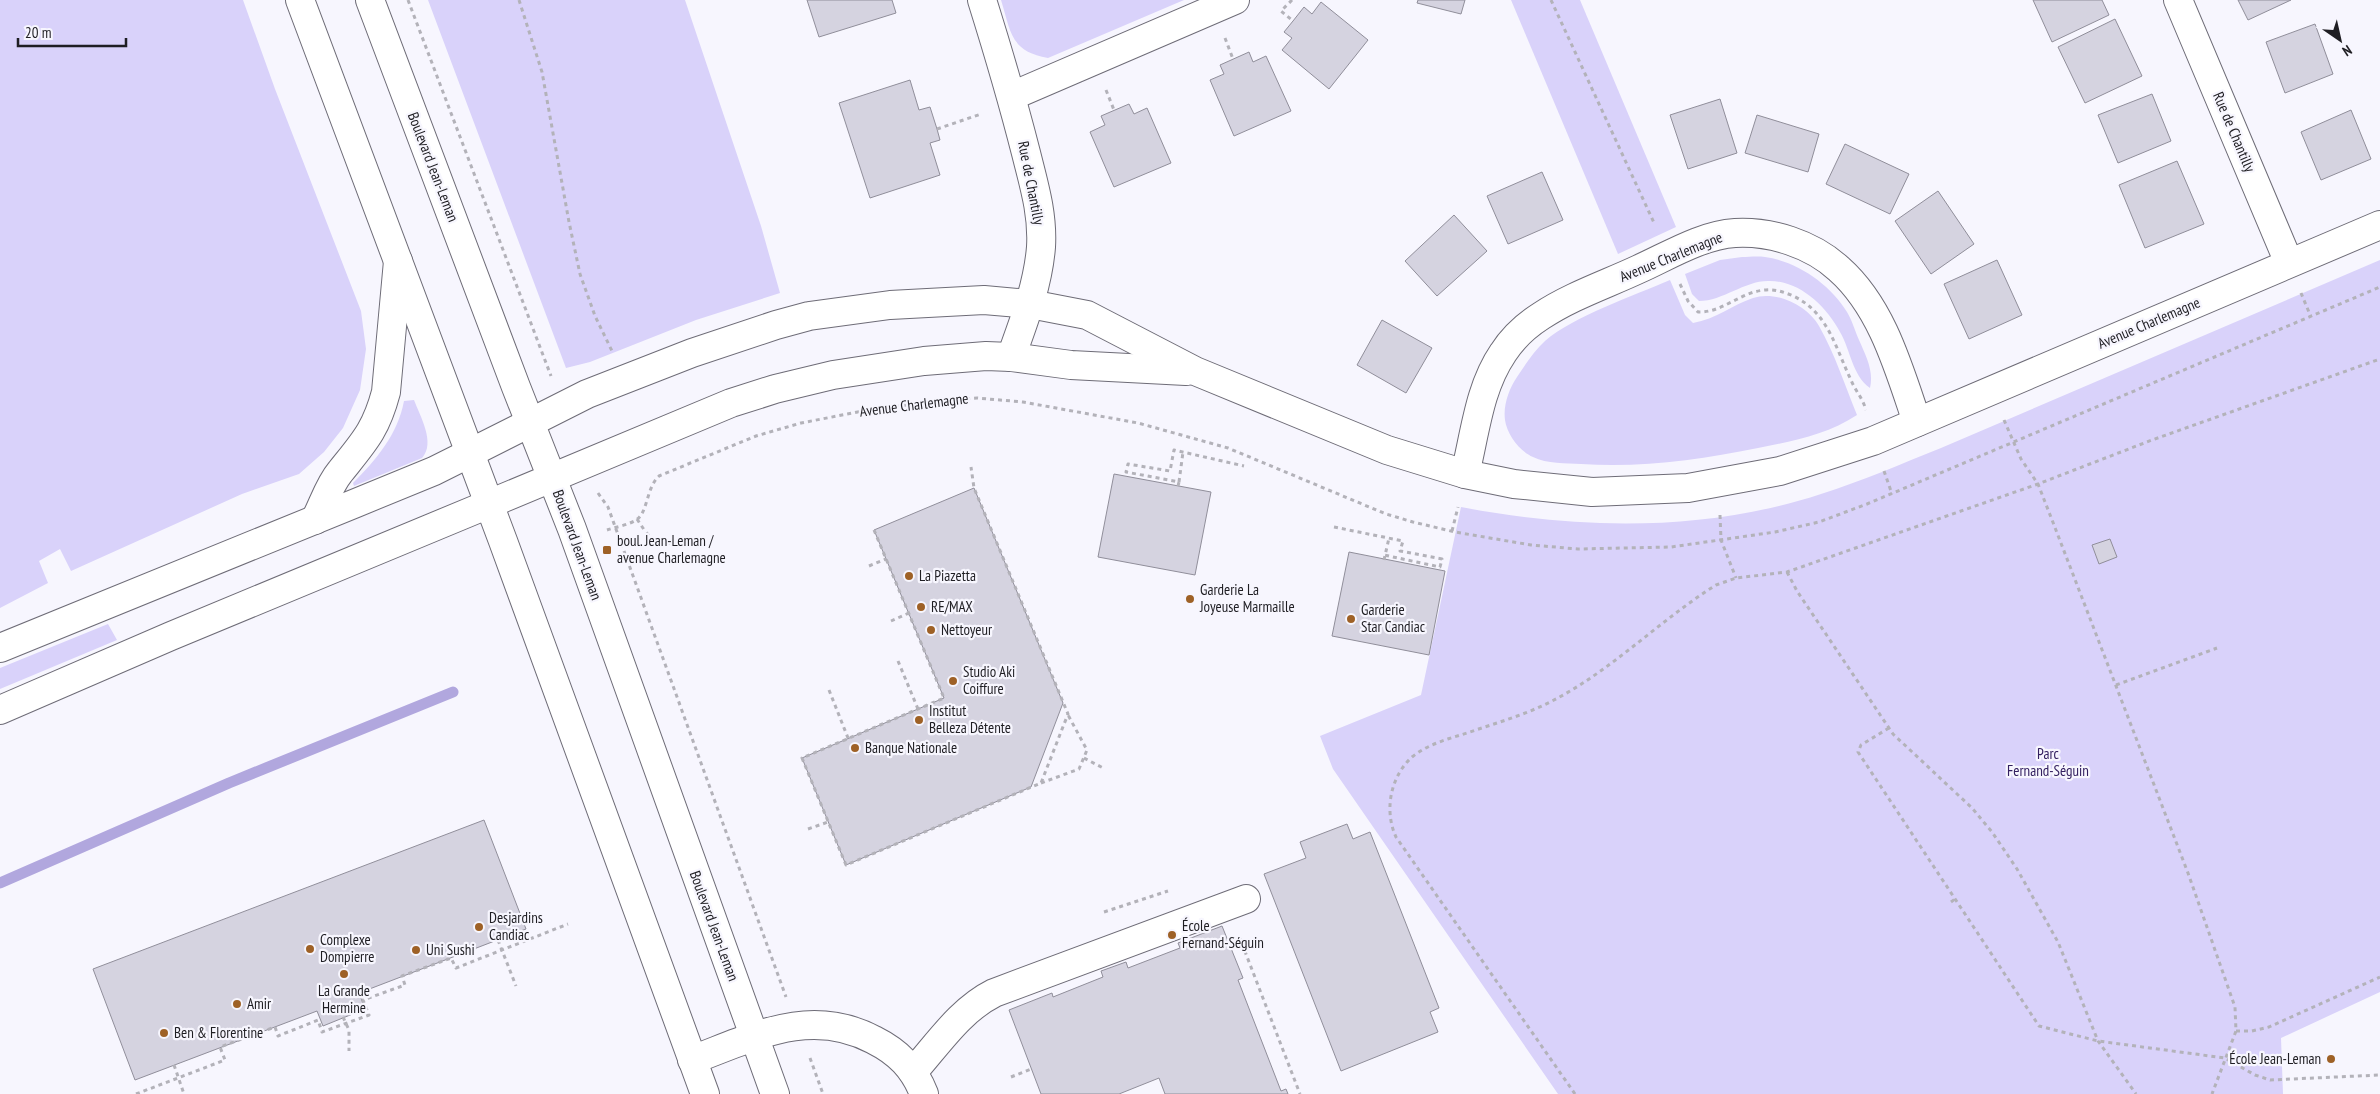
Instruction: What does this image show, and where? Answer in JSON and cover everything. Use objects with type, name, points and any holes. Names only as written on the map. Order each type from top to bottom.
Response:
[{"type":"main road","points":[[300,0],[489,504],[705,1094]]},
{"type":"main road","name":"Boulevard Jean-Leman","points":[[370,0],[553,478],[775,1094]]},
{"type":"main road","name":"Rue de Chantilly","points":[[982,0],[1012,96],[1037,194],[1041,225],[1038,266],[1030,304],[1011,357]]},
{"type":"main road","points":[[1012,96],[1235,0]]},
{"type":"main road","name":"Rue de Chantilly","points":[[2178,0],[2289,263]]},
{"type":"main road","name":"Avenue Charlemagne","points":[[0,648],[434,471],[587,394],[751,332],[810,316],[890,304],[960,300],[1030,304],[1087,315],[1195,371],[1387,450],[1465,474],[1514,484],[1592,492],[1688,488],[1780,471],[1855,447],[2380,225]]},
{"type":"main road","name":"Avenue Charlemagne","points":[[1465,474],[1484,391],[1491,372],[1503,351],[1524,330],[1540,316],[1567,301],[1707,240],[1732,233],[1759,233],[1789,240],[1816,253],[1838,267],[1851,280],[1870,306],[1901,376],[1917,422]]},
{"type":"main road","points":[[315,520],[339,473],[356,454],[371,432],[381,408],[386,392],[398,261]]},
{"type":"main road","name":"Avenue Charlemagne","points":[[0,710],[171,636],[553,478],[707,412],[775,389],[834,375],[966,356],[1011,357],[1071,365],[1195,371]]},
{"type":"main road","points":[[692,1060],[754,1037],[797,1026],[819,1024],[840,1026],[861,1033],[897,1053],[919,1083],[966,1011],[976,1002],[994,993],[1236,903]]},
{"type":"path","points":[[408,0],[549,369]]},
{"type":"path","points":[[519,0],[542,72],[568,222],[580,274],[594,316],[614,356]]},
{"type":"path","points":[[1292,0],[1281,11],[1293,21]]},
{"type":"path","points":[[1551,0],[1656,226]]},
{"type":"path","points":[[937,129],[988,112]]},
{"type":"path","name":"Avenue Charlemagne","points":[[1677,277],[1688,301],[1698,312],[1707,312],[1750,293],[1766,290],[1782,291],[1808,304],[1820,316],[1829,330],[1850,380],[1865,405]]},
{"type":"path","points":[[2300,290],[2311,317]]},
{"type":"path","points":[[1575,1094],[1396,837],[1390,824],[1389,814],[1396,781],[1402,768],[1424,749],[1443,740],[1527,713],[1573,690],[1716,585],[1736,578],[1787,572],[2038,484],[2152,440],[2380,359]]},
{"type":"path","name":"Avenue Charlemagne","points":[[637,519],[645,507],[652,482],[659,476],[762,434],[801,423],[863,411],[942,400],[977,398],[1023,402],[1138,423],[1228,448],[1358,502]]},
{"type":"path","points":[[2003,417],[2021,460],[2038,484],[2188,873],[2235,1006],[2236,1031],[2212,1094]]},
{"type":"path","points":[[1183,452],[1178,484],[1126,472],[1128,464],[1170,471],[1174,450],[1183,452],[1244,466]]},
{"type":"path","points":[[874,530],[944,698],[802,758],[846,865],[1041,783],[1079,770],[1087,750],[1068,714],[974,488],[972,467]]},
{"type":"path","points":[[1883,468],[1892,494]]},
{"type":"path","points":[[599,497],[608,507],[775,969]]},
{"type":"path","points":[[1452,531],[1459,504]]},
{"type":"path","points":[[1720,512],[1721,540],[1736,578]]},
{"type":"path","points":[[615,527],[637,519],[653,542],[660,545],[691,540]]},
{"type":"path","points":[[1334,527],[1403,541],[1400,551],[1442,559],[1440,566],[1384,555]]},
{"type":"path","points":[[1384,560],[1389,538]]},
{"type":"path","points":[[869,566],[886,558]]},
{"type":"path","points":[[1787,572],[1797,591],[1889,728],[1972,808],[1992,832],[2018,869],[2058,942],[2098,1041],[2136,1094]]},
{"type":"path","points":[[891,621],[909,614]]},
{"type":"path","points":[[2116,685],[2217,648]]},
{"type":"path","points":[[898,661],[918,709]]},
{"type":"path","points":[[829,690],[848,738]]},
{"type":"path","points":[[1041,783],[1068,714]]},
{"type":"path","points":[[1889,728],[1861,746],[1858,752],[2039,1026],[2098,1041],[2225,1058],[2255,1075],[2270,1080],[2380,1075]]},
{"type":"path","points":[[1084,758],[1105,769]]},
{"type":"path","points":[[808,829],[828,822]]},
{"type":"path","points":[[1104,912],[1155,894],[1176,889]]},
{"type":"path","points":[[1951,902],[1955,899]]},
{"type":"path","points":[[1236,903],[1236,926],[1300,1094]]},
{"type":"path","points":[[136,1094],[225,1060],[220,1048],[275,1027],[278,1036],[318,1020],[322,1032],[369,1015],[363,1000],[405,984],[402,976],[452,958],[456,968],[568,924]]},
{"type":"path","points":[[498,940],[516,986]]},
{"type":"path","points":[[2236,1031],[2252,1031],[2269,1027],[2380,977]]},
{"type":"path","points":[[343,1018],[349,1030],[349,1051]]},
{"type":"path","points":[[174,1065],[184,1094]]},
{"type":"path","points":[[1011,1077],[1031,1069]]},
{"type":"path","points":[[817,1077],[823,1094]]},
{"type":"green space","points":[[0,0],[243,0],[275,89],[361,311],[366,349],[360,390],[343,428],[324,452],[299,474],[242,494],[71,571],[60,549],[39,561],[48,583],[0,608]]},
{"type":"green space","points":[[428,0],[685,0],[761,226],[780,293],[696,320],[590,362],[566,368]]},
{"type":"green space","points":[[1001,0],[1184,0],[1048,58],[1035,55],[1019,45],[1010,31]]},
{"type":"green space","points":[[1511,0],[1580,0],[1676,227],[1618,254]]},
{"type":"green space","points":[[1742,257],[1765,257],[1789,263],[1812,276],[1832,293],[1849,315],[1867,358],[1871,376],[1870,388],[1855,370],[1844,339],[1834,322],[1819,304],[1801,290],[1779,282],[1768,281],[1750,284],[1708,300],[1699,301],[1692,294],[1685,274],[1720,260]]},
{"type":"green space","name":"Parc Fernand-Séguin","points":[[2380,260],[2380,992],[2281,1038],[2283,1094],[1558,1094],[1333,769],[1320,736],[1421,695],[1461,507],[1551,520],[1642,523],[1687,521],[1733,515],[1777,506],[1851,484],[1941,448]]},
{"type":"green space","points":[[1670,280],[1685,315],[1693,323],[1709,318],[1745,301],[1762,296],[1781,298],[1799,306],[1814,319],[1825,337],[1857,415],[1834,428],[1796,440],[1736,452],[1670,462],[1626,465],[1557,463],[1538,459],[1523,451],[1514,442],[1508,431],[1505,409],[1507,397],[1514,382],[1537,349],[1557,332],[1572,323]]},
{"type":"green space","points":[[414,400],[426,429],[428,445],[422,458],[354,486],[353,483],[385,446],[397,424],[404,401]]},
{"type":"green space","points":[[108,624],[117,640],[0,689],[0,668]]},
{"type":"building","points":[[807,0],[892,0],[896,13],[819,37]]},
{"type":"building","points":[[1418,0],[1465,0],[1461,14],[1417,3]]},
{"type":"building","points":[[2033,0],[2102,0],[2109,15],[2052,42]]},
{"type":"building","points":[[2238,0],[2291,0],[2248,20]]},
{"type":"building","points":[[1321,2],[1368,40],[1329,89],[1282,50],[1292,38],[1284,32],[1304,7],[1312,14]]},
{"type":"building","points":[[2115,19],[2142,76],[2085,103],[2058,47]]},
{"type":"building","points":[[2315,24],[2333,74],[2285,93],[2266,42]]},
{"type":"building","points":[[1249,52],[1253,62],[1266,56],[1291,111],[1234,136],[1210,80],[1224,74],[1220,65]]},
{"type":"building","points":[[910,80],[919,110],[930,107],[937,129],[940,140],[930,143],[940,175],[870,198],[839,103]]},
{"type":"building","points":[[2152,94],[2171,141],[2118,163],[2098,115]]},
{"type":"building","points":[[1720,99],[1737,153],[1688,169],[1670,115]]},
{"type":"building","points":[[1129,104],[1134,114],[1147,108],[1171,163],[1114,187],[1090,132],[1105,125],[1101,116]]},
{"type":"building","points":[[2351,110],[2371,159],[2321,180],[2301,132]]},
{"type":"building","points":[[1757,115],[1819,134],[1808,172],[1745,153]]},
{"type":"building","points":[[1845,144],[1909,174],[1890,214],[1826,184]]},
{"type":"building","points":[[2177,161],[2204,224],[2145,248],[2119,185]]},
{"type":"building","points":[[1542,172],[1563,220],[1508,244],[1487,196]]},
{"type":"building","points":[[1938,191],[1974,244],[1931,274],[1895,221]]},
{"type":"building","points":[[1454,215],[1487,251],[1437,296],[1405,261]]},
{"type":"building","points":[[1997,260],[2022,315],[1969,339],[1944,284]]},
{"type":"building","points":[[1382,320],[1432,348],[1406,393],[1357,365]]},
{"type":"building","points":[[1114,474],[1211,492],[1195,575],[1098,557]]},
{"type":"building","points":[[974,488],[1063,703],[1031,787],[846,865],[802,758],[944,698],[874,530]]},
{"type":"building","points":[[2110,539],[2117,557],[2099,564],[2092,545]]},
{"type":"building","points":[[1349,552],[1445,571],[1429,655],[1332,636]]},
{"type":"building","name":"Complexe Dompierre","points":[[484,820],[526,929],[359,993],[365,1009],[323,1026],[317,1011],[135,1080],[93,969]]},
{"type":"building","points":[[1347,824],[1353,839],[1370,832],[1439,1008],[1430,1012],[1438,1032],[1341,1071],[1264,874],[1306,858],[1300,842]]},
{"type":"building","points":[[1222,926],[1243,978],[1238,980],[1281,1091],[1286,1089],[1288,1094],[1165,1094],[1159,1078],[1119,1094],[1041,1094],[1009,1010],[1052,993],[1053,997],[1103,977],[1101,971],[1126,962],[1128,968],[1180,948],[1178,943]]},
{"type":"waterway","points":[[0,883],[229,783],[453,692]]},
{"type":"place","name":"boul. Jean-Leman / avenue Charlemagne","points":[[607,550]]},
{"type":"place","name":"La Piazetta","points":[[909,576]]},
{"type":"place","name":"Garderie La Joyeuse Marmaille","points":[[1190,599]]},
{"type":"place","name":"RE/MAX","points":[[921,607]]},
{"type":"place","name":"Garderie Star Candiac","points":[[1351,619]]},
{"type":"place","name":"Nettoyeur","points":[[931,630]]},
{"type":"place","name":"Studio Aki Coiffure","points":[[953,681]]},
{"type":"place","name":"Institut Belleza Détente","points":[[919,720]]},
{"type":"place","name":"Banque Nationale","points":[[855,748]]},
{"type":"place","name":"Desjardins Candiac","points":[[479,927]]},
{"type":"place","name":"École Fernand-Séguin","points":[[1172,935]]},
{"type":"place","name":"Complexe Dompierre","points":[[310,949]]},
{"type":"place","name":"Uni Sushi","points":[[416,950]]},
{"type":"place","name":"La Grande Hermine","points":[[344,974]]},
{"type":"place","name":"Amir","points":[[237,1004]]},
{"type":"place","name":"Ben & Florentine","points":[[164,1033]]},
{"type":"place","name":"École Jean-Leman","points":[[2331,1059]]}]
